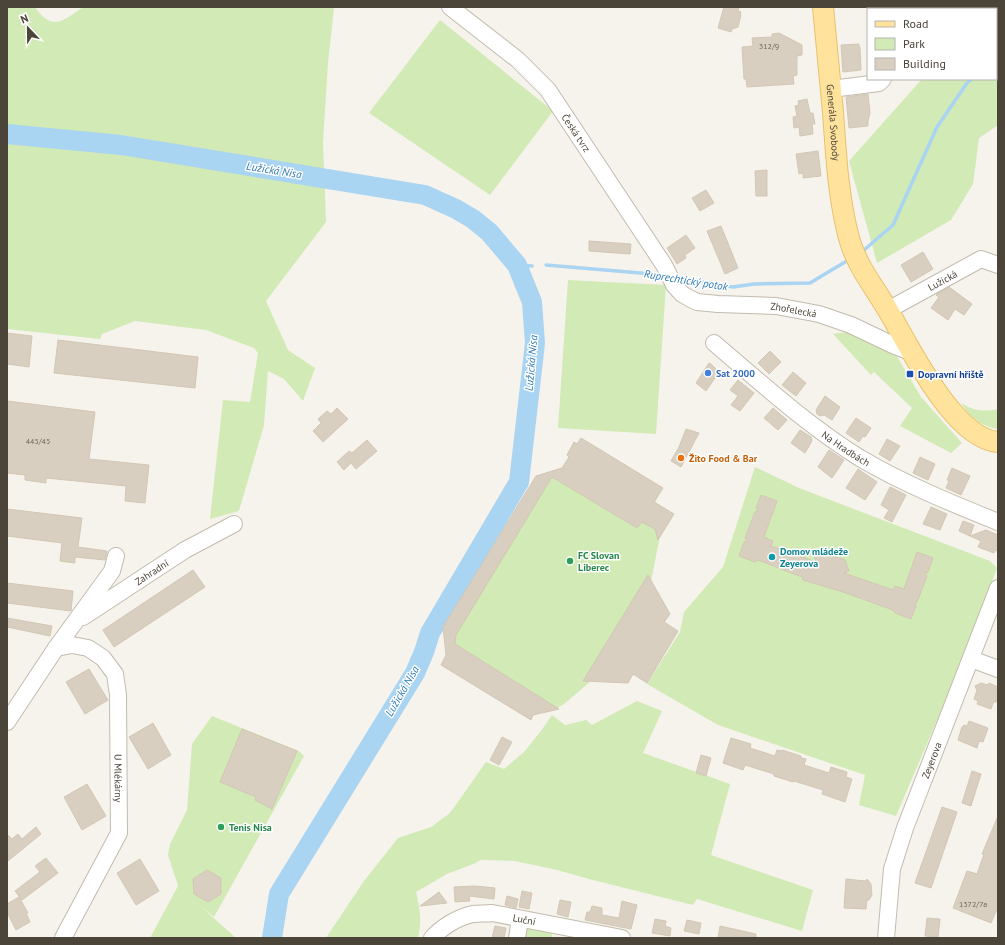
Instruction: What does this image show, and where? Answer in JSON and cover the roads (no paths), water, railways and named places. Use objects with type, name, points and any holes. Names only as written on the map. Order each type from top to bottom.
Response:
[{"type":"main road","name":"Generála Svobody","points":[[823,7],[839,191],[848,237],[861,267],[888,310]]},
{"type":"main road","points":[[888,310],[925,374],[947,405],[970,430],[982,438],[998,442]]},
{"type":"street","name":"Česká tvrz","points":[[450,7],[518,60],[548,90],[664,265],[674,285]]},
{"type":"street","points":[[831,89],[879,83],[882,80]]},
{"type":"street","name":"Lužická","points":[[888,310],[981,259],[998,265]]},
{"type":"street","name":"Zhořelecká","points":[[674,285],[682,294],[697,302],[776,306],[819,314],[851,325],[893,346],[912,352]]},
{"type":"street","name":"Na Hradbách","points":[[714,343],[801,417],[860,458],[928,494],[998,522]]},
{"type":"street","name":"Zahradní","points":[[72,625],[185,550],[234,524]]},
{"type":"street","name":"Zahradní","points":[[7,722],[56,648],[112,571],[116,556]]},
{"type":"street","name":"Zeyerova","points":[[886,938],[892,869],[905,828],[998,588]]},
{"type":"street","name":"U Mlékárny","points":[[56,648],[72,645],[88,648],[103,658],[115,674],[118,695],[119,833],[62,938]]},
{"type":"street","points":[[971,659],[998,669]]},
{"type":"street","name":"Luční","points":[[432,938],[440,929],[473,914],[492,913],[622,938]]},
{"type":"street","points":[[517,938],[520,918]]},
{"type":"waterway","name":"Ruprechtický potok","points":[[864,250],[893,225],[937,127],[967,83],[971,80]]},
{"type":"waterway","name":"Lužická Nisa","points":[[7,134],[121,145],[425,195],[456,209],[473,219],[489,232],[517,265],[532,302],[535,343],[519,482],[430,633],[415,673],[279,894],[272,938]]},
{"type":"waterway","name":"Ruprechtický potok","points":[[676,277],[733,287],[754,284],[810,283],[845,262]]},
{"type":"waterway","name":"Ruprechtický potok","points":[[517,265],[532,266]]},
{"type":"waterway","name":"Ruprechtický potok","points":[[546,265],[664,275]]},
{"type":"place","name":"Sat 2000","points":[[708,373]]},
{"type":"place","name":"Dopravní hřiště","points":[[910,374]]},
{"type":"place","name":"Žito Food & Bar","points":[[681,458]]},
{"type":"place","name":"Domov mládeže Zeyerova","points":[[772,557]]},
{"type":"place","name":"FC Slovan Liberec","points":[[570,561]]},
{"type":"place","name":"Tenis Nisa","points":[[221,827]]}]
